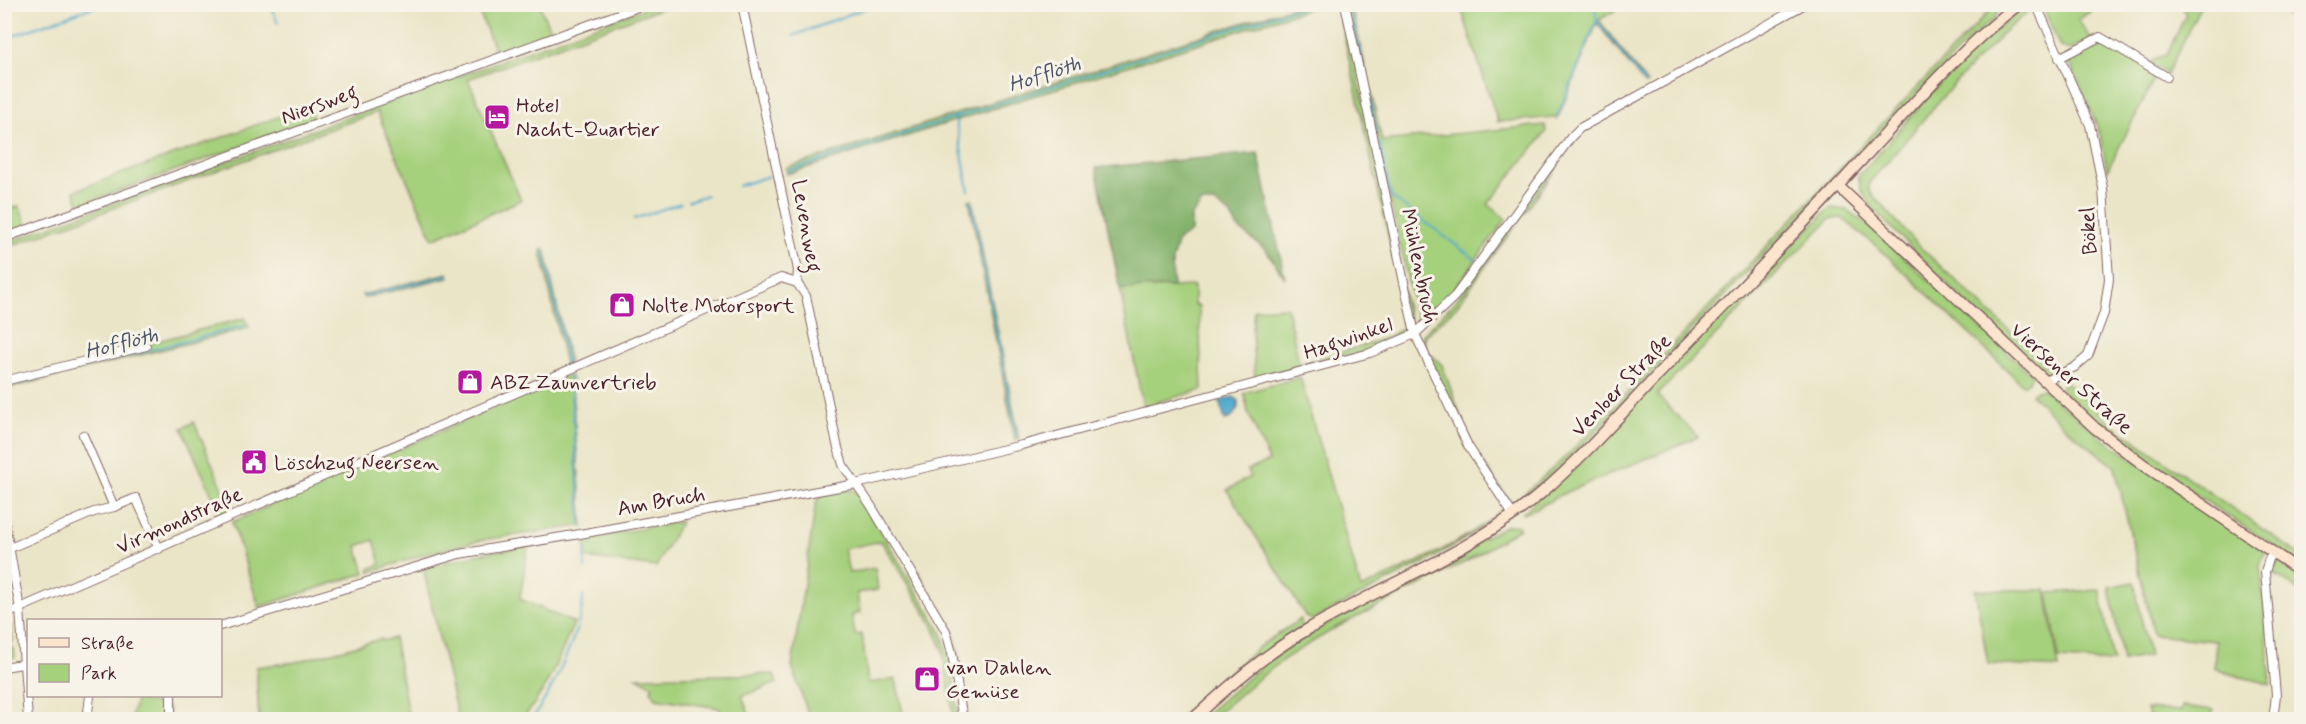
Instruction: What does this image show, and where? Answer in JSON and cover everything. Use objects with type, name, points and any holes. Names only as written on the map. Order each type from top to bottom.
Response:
[{"type":"main road","name":"Venloer Straße","points":[[1192,720],[1245,673],[1285,643],[1333,615],[1452,553],[1513,515],[1539,495],[1586,450],[1940,76],[1989,28],[2017,5]]},
{"type":"main road","name":"Viersener Straße","points":[[1838,186],[2045,381],[2117,445],[2301,572]]},
{"type":"street","name":"Niersweg","points":[[4,238],[646,4]]},
{"type":"street","name":"Levenweg","points":[[742,4],[798,270],[797,283],[806,296],[843,465],[856,484]]},
{"type":"street","name":"Mühlenbruch","points":[[1345,4],[1415,334],[1468,446],[1513,515]]},
{"type":"street","name":"Hagwinkel","points":[[856,484],[1022,445],[1303,372],[1370,353],[1415,334],[1455,296],[1570,137],[1580,128],[1805,4]]},
{"type":"street","name":"Bökel","points":[[2036,4],[2090,125],[2103,188],[2109,279],[2104,313],[2088,356],[2074,368],[2045,381]]},
{"type":"street","points":[[2059,58],[2100,37],[2167,77]]},
{"type":"street","name":"Virmondstraße","points":[[4,615],[769,283],[781,278],[797,283]]},
{"type":"street","points":[[4,381],[146,346]]},
{"type":"street","points":[[83,435],[114,507]]},
{"type":"street","points":[[856,484],[946,631],[963,720]]},
{"type":"street","name":"Am Bruch","points":[[222,625],[468,552],[856,484]]},
{"type":"street","points":[[10,548],[93,512],[136,498],[159,549]]},
{"type":"street","points":[[4,517],[27,664],[4,667]]},
{"type":"street","points":[[2273,720],[2276,695],[2265,572],[2274,552]]},
{"type":"street","points":[[28,697],[28,720]]},
{"type":"street","points":[[87,720],[90,697]]},
{"type":"street","points":[[171,697],[171,720]]},
{"type":"green space","points":[[656,4],[670,5],[468,79],[521,200],[433,239],[377,112],[5,248],[5,243]]},
{"type":"green space","points":[[1302,4],[1320,5],[787,174],[786,168]]},
{"type":"green space","points":[[476,5],[540,5],[551,33],[496,53]]},
{"type":"green space","points":[[1337,5],[1343,5],[1411,328],[1404,335],[1378,347],[1305,367],[1304,363],[1387,338],[1408,325]]},
{"type":"green space","points":[[1347,5],[1351,5],[1382,141],[1545,125],[1546,132],[1488,204],[1506,219],[1447,299],[1421,323],[1417,321]]},
{"type":"green space","points":[[1460,5],[1624,5],[1599,20],[1647,84],[1645,85],[1597,23],[1557,120],[1554,117],[1498,122]]},
{"type":"green space","points":[[1995,5],[1998,11],[1994,19],[1973,36],[1883,129],[1575,454],[1517,506],[1509,505],[1472,449],[1422,342],[1422,335],[1454,303],[1549,174],[1557,168],[1456,307],[1424,337],[1426,350],[1442,365],[1472,447],[1512,505],[1573,450]]},
{"type":"green space","points":[[2044,5],[2088,5],[2092,10],[2078,20],[2091,39],[2070,50],[2060,47]]},
{"type":"green space","points":[[2179,5],[2201,5],[2167,74],[2149,63],[2167,54],[2186,14]]},
{"type":"green space","points":[[2271,5],[2301,5],[2297,21]]},
{"type":"green space","points":[[2023,9],[2031,9],[1998,37],[1999,39],[1948,91],[1869,183],[1869,191],[1919,246],[2046,365],[2054,369],[2080,357],[2055,373],[2040,372],[1965,302],[1873,209],[1861,190],[1858,176],[1956,66],[1999,26]]},
{"type":"green space","points":[[2100,40],[2157,74],[2107,171],[2101,138],[2067,57]]},
{"type":"green space","points":[[308,106],[314,120],[80,205],[74,191]]},
{"type":"green space","points":[[1258,153],[1285,278],[1266,250],[1238,228],[1230,214],[1214,203],[1202,203],[1191,216],[1191,232],[1178,240],[1172,260],[1173,287],[1120,289],[1096,168]]},
{"type":"green space","points":[[972,199],[1019,439],[1015,440],[969,200]]},
{"type":"green space","points":[[19,206],[27,225],[11,231],[5,211]]},
{"type":"green space","points":[[1830,208],[1847,210],[1874,230],[2032,375],[2029,381],[2023,385],[1882,251],[1842,218],[1830,219],[1657,395],[1698,437],[1560,495],[1522,514]]},
{"type":"green space","points":[[545,249],[569,363],[565,365],[541,250]]},
{"type":"green space","points":[[448,273],[449,277],[364,298],[362,295]]},
{"type":"green space","points":[[1194,286],[1194,304],[1199,307],[1202,390],[1143,406],[1120,289]]},
{"type":"green space","points":[[1287,307],[1300,368],[1255,379],[1252,331],[1254,309]]},
{"type":"green space","points":[[245,318],[249,328],[5,389],[4,385],[147,350],[146,344]]},
{"type":"green space","points":[[571,376],[583,527],[482,540],[426,554],[370,572],[369,569],[381,564],[374,540],[357,546],[365,573],[259,607],[232,522]]},
{"type":"green space","points":[[1300,377],[1361,589],[1455,543],[1505,507],[1502,516],[1435,557],[1312,620],[1306,617],[1227,490],[1250,477],[1248,470],[1269,461],[1248,412],[1244,393]]},
{"type":"green space","points":[[2063,380],[2117,428],[2301,556],[2301,563],[2208,503],[2118,438],[2061,391]]},
{"type":"green space","points":[[2043,389],[2102,438],[2266,551],[2260,565],[2271,685],[2214,668],[2216,641],[2154,635],[2115,467],[2066,428],[2031,394]]},
{"type":"green space","points":[[194,422],[232,510],[221,515],[182,428]]},
{"type":"green space","points":[[846,489],[857,492],[941,631],[951,666],[959,719],[954,719],[942,648],[931,622],[881,541],[844,549],[849,573],[875,568],[878,590],[857,593],[860,613],[852,615],[855,635],[862,634],[868,683],[896,679],[903,714],[906,713],[907,719],[810,719],[792,667],[816,502],[822,495]]},
{"type":"green space","points":[[681,521],[656,567],[586,558],[586,539]]},
{"type":"green space","points":[[1516,525],[1520,528],[1469,560],[1339,626],[1287,657],[1211,719],[1199,720],[1271,658],[1311,633],[1505,526]]},
{"type":"green space","points":[[528,546],[520,599],[574,623],[539,697],[522,719],[458,719],[423,568],[484,553]]},
{"type":"green space","points":[[2278,560],[2301,577],[2301,592],[2269,570]]},
{"type":"green space","points":[[917,570],[952,629],[957,645],[969,719],[967,719],[953,639],[948,626],[917,575]]},
{"type":"green space","points":[[2134,582],[2149,656],[2123,661],[2109,587]]},
{"type":"green space","points":[[1975,590],[2046,590],[2059,668],[1988,664]]},
{"type":"green space","points":[[2100,590],[2113,662],[2059,659],[2048,593]]},
{"type":"green space","points":[[1301,619],[1302,625],[1298,629],[1233,676],[1185,719],[1177,720],[1261,645]]},
{"type":"green space","points":[[5,624],[11,625],[13,641],[10,642],[10,649],[14,649],[15,658],[5,660]]},
{"type":"green space","points":[[394,638],[409,719],[259,719],[256,667],[296,662],[381,639],[382,641]]},
{"type":"green space","points":[[774,674],[777,683],[742,696],[751,720],[724,719],[719,708],[656,698],[651,690],[653,686],[637,677]]},
{"type":"green space","points":[[137,698],[169,708],[169,719],[131,717]]},
{"type":"green space","points":[[2182,706],[2214,710],[2209,719],[2150,720],[2146,709],[2181,711]]},
{"type":"water","points":[[1233,397],[1238,400],[1238,408],[1231,418],[1225,420],[1219,401]]},
{"type":"waterway","points":[[4,39],[101,4]]},
{"type":"waterway","points":[[270,4],[278,23]]},
{"type":"waterway","points":[[793,36],[876,4]]},
{"type":"waterway","name":"Hofflöth","points":[[788,171],[1310,4]]},
{"type":"waterway","points":[[1350,4],[1377,132]]},
{"type":"waterway","points":[[1557,117],[1597,20],[1594,4]]},
{"type":"waterway","points":[[1597,20],[1645,84]]},
{"type":"waterway","points":[[955,117],[969,191]]},
{"type":"waterway","points":[[1380,142],[1391,197],[1475,259]]},
{"type":"waterway","name":"Hofflöth","points":[[738,186],[769,176]]},
{"type":"waterway","name":"Hofflöth","points":[[688,201],[707,195]]},
{"type":"waterway","points":[[971,201],[1017,436]]},
{"type":"waterway","name":"Hofflöth","points":[[634,219],[681,203]]},
{"type":"waterway","points":[[544,250],[567,363]]},
{"type":"waterway","name":"Hofflöth","points":[[364,296],[448,275]]},
{"type":"waterway","name":"Hofflöth","points":[[4,387],[245,326]]},
{"type":"waterway","points":[[570,377],[581,526]]},
{"type":"waterway","points":[[585,548],[585,569]]},
{"type":"waterway","points":[[531,720],[547,695],[572,641],[582,608],[583,595]]},
{"type":"place","name":"Hotel Nacht-Quartier","points":[[497,117]]},
{"type":"place","name":"Nolte Motorsport","points":[[622,305]]},
{"type":"place","name":"ABZ Zaunvertrieb","points":[[470,382]]},
{"type":"place","name":"Löschzug Neersen","points":[[254,462]]},
{"type":"place","name":"van Dahlen Gemüse","points":[[927,679]]}]
